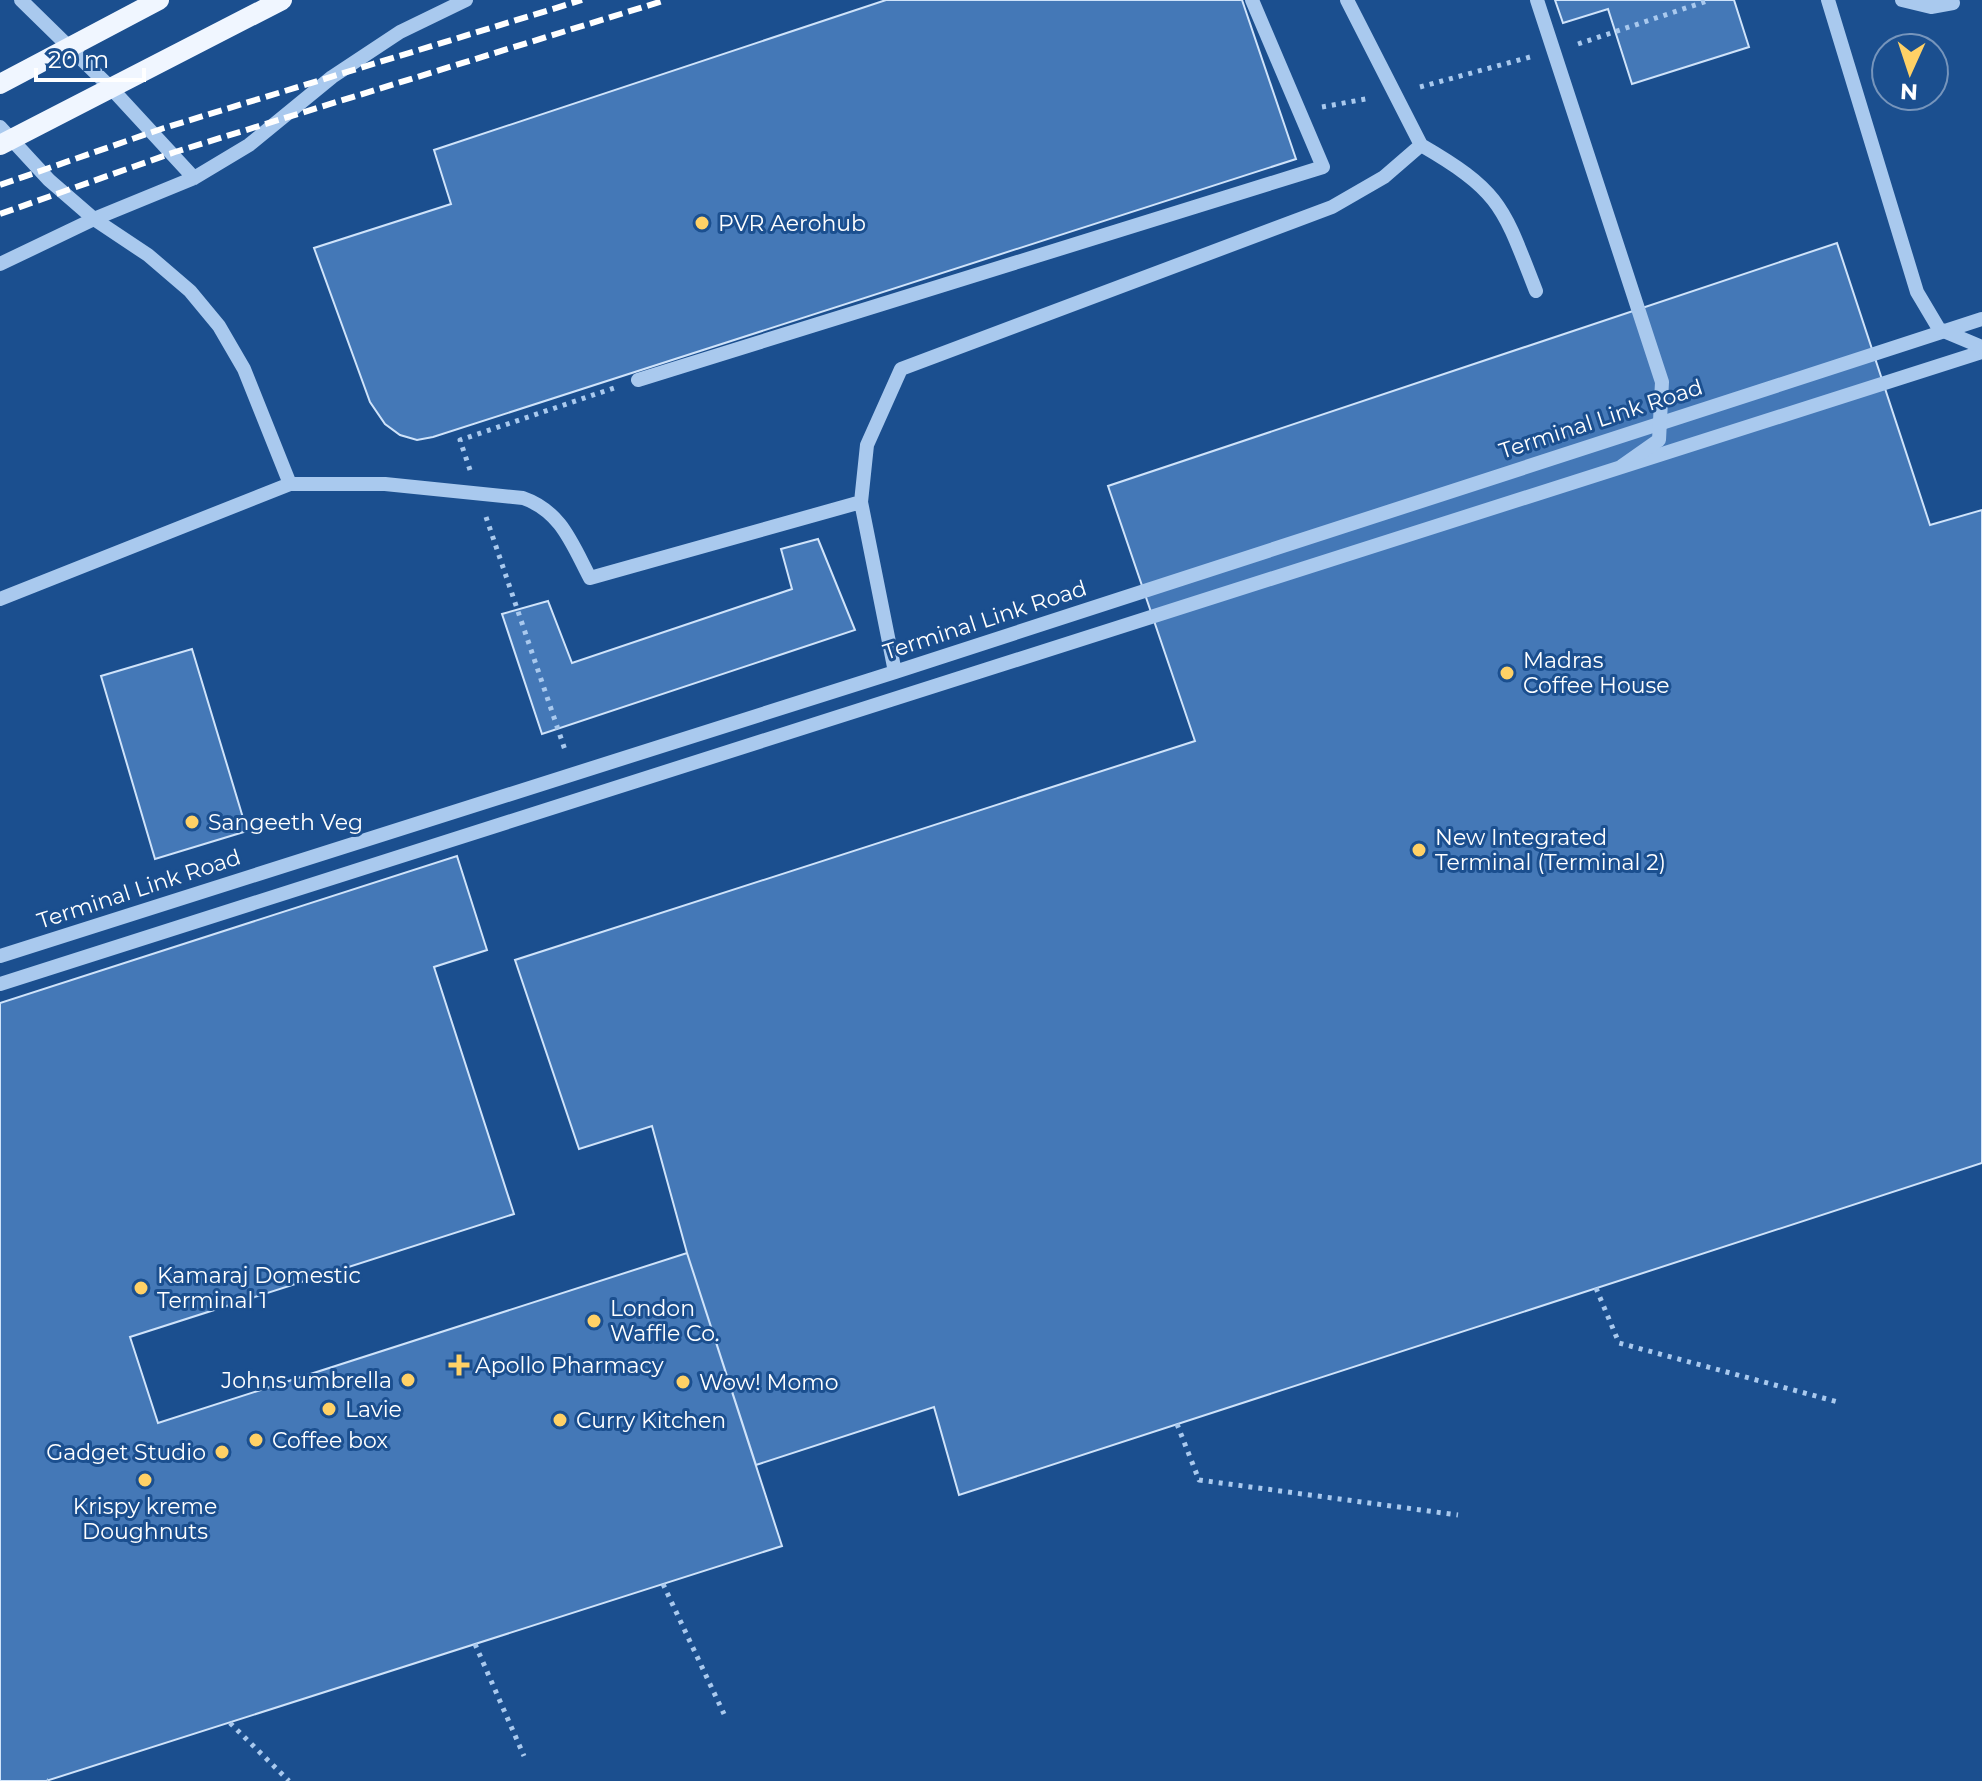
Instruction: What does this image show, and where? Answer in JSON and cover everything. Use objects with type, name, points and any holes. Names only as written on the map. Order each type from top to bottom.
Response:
[{"type":"main road","points":[[0,84],[159,0]]},
{"type":"main road","points":[[4,137],[111,88],[282,0]]},
{"type":"street","points":[[21,0],[111,88],[194,178]]},
{"type":"street","points":[[0,264],[94,219],[194,178],[249,145],[332,77],[400,32],[466,0]]},
{"type":"street","points":[[638,380],[1323,167],[1252,0]]},
{"type":"street","points":[[1347,0],[1421,145],[1467,172],[1490,192],[1505,212],[1536,291]]},
{"type":"street","points":[[1537,0],[1662,382],[1659,440],[1622,466]]},
{"type":"street","points":[[1828,0],[1917,292],[1939,329],[1982,350]]},
{"type":"street","points":[[1902,0],[1931,7],[1955,1]]},
{"type":"street","points":[[4,137],[94,219],[148,255],[190,291],[219,326],[244,369],[290,484]]},
{"type":"street","points":[[895,672],[861,502],[867,445],[901,369],[1332,207],[1384,177],[1421,145]]},
{"type":"street","name":"Terminal Link Road","points":[[0,956],[895,672],[1982,319]]},
{"type":"street","points":[[0,984],[1982,350]]},
{"type":"street","points":[[0,599],[290,484],[385,484],[478,492],[544,505],[562,524],[590,578],[861,502]]},
{"type":"path","points":[[1570,47],[1710,0]]},
{"type":"path","points":[[1299,111],[1395,94],[1541,54]]},
{"type":"path","points":[[573,774],[460,440],[638,380]]},
{"type":"path","points":[[1596,1288],[1619,1343],[1838,1402]]},
{"type":"path","points":[[1177,1424],[1199,1480],[1458,1515]]},
{"type":"path","points":[[663,1584],[724,1714]]},
{"type":"path","points":[[475,1644],[524,1756]]},
{"type":"path","points":[[230,1723],[289,1781]]},
{"type":"building","points":[[886,0],[1242,0],[1296,159],[433,437],[417,440],[400,435],[385,424],[370,402],[314,248],[451,204],[434,150]]},
{"type":"building","points":[[1555,0],[1734,0],[1749,47],[1632,84],[1608,9],[1563,23]]},
{"type":"building","name":"New Integrated Terminal (Terminal 2)","points":[[1837,243],[1930,525],[1982,510],[1982,1163],[959,1495],[934,1407],[756,1465],[687,1253],[652,1126],[579,1149],[515,960],[1195,741],[1108,486]]},
{"type":"building","points":[[818,539],[855,630],[542,734],[502,614],[548,601],[572,663],[792,589],[781,549]]},
{"type":"building","points":[[192,649],[247,831],[155,859],[101,676]]},
{"type":"building","name":"Kamaraj Domestic Terminal 1","points":[[457,856],[487,950],[434,967],[514,1214],[130,1337],[158,1423],[687,1253],[782,1546],[46,1781],[0,1781],[0,1003]]},
{"type":"railway","points":[[0,185],[164,128],[582,0]]},
{"type":"railway","points":[[0,214],[175,152],[666,0]]},
{"type":"place","name":"PVR Aerohub","points":[[702,223]]},
{"type":"place","name":"Madras Coffee House","points":[[1507,673]]},
{"type":"place","name":"Sangeeth Veg","points":[[192,822]]},
{"type":"place","name":"New Integrated Terminal (Terminal 2)","points":[[1419,850]]},
{"type":"place","name":"Kamaraj Domestic Terminal 1","points":[[141,1288]]},
{"type":"place","name":"London Waffle Co.","points":[[594,1321]]},
{"type":"place","name":"Apollo Pharmacy","points":[[459,1365]]},
{"type":"place","name":"Johns umbrella","points":[[408,1380]]},
{"type":"place","name":"Wow! Momo","points":[[683,1382]]},
{"type":"place","name":"Lavie","points":[[329,1409]]},
{"type":"place","name":"Curry Kitchen","points":[[560,1420]]},
{"type":"place","name":"Coffee box","points":[[256,1440]]},
{"type":"place","name":"Gadget Studio","points":[[222,1452]]},
{"type":"place","name":"Krispy kreme Doughnuts","points":[[145,1480]]}]
